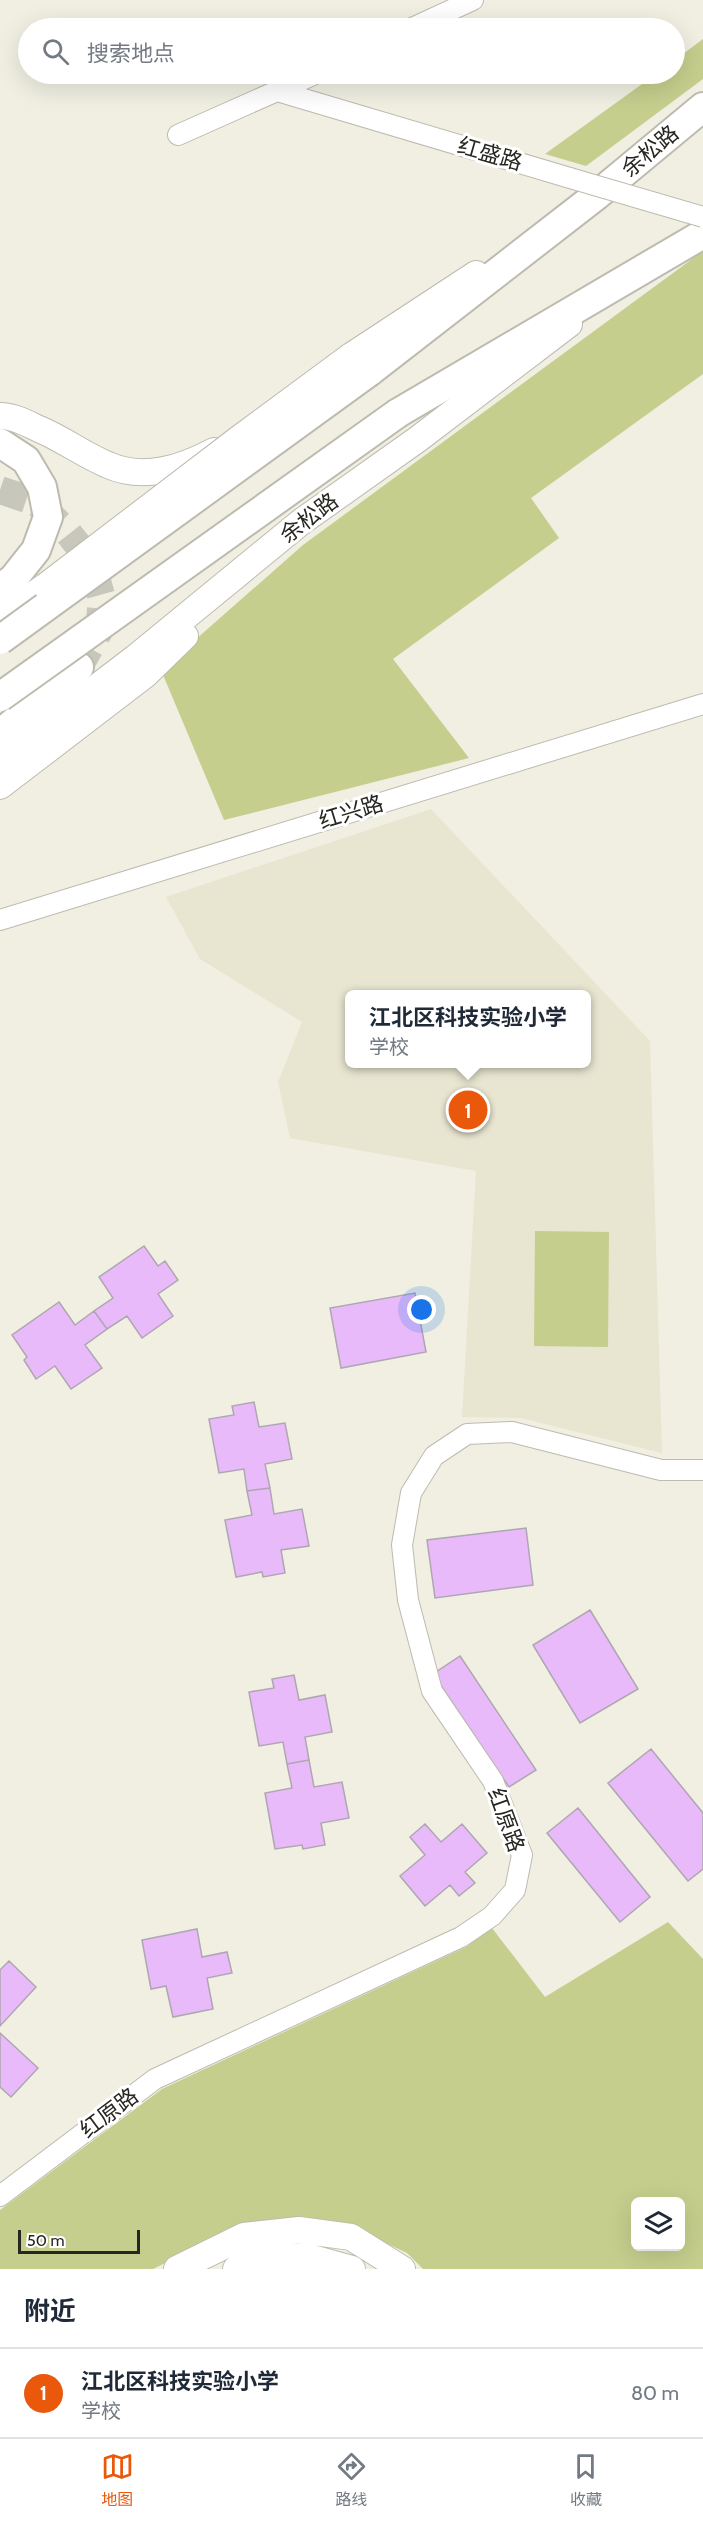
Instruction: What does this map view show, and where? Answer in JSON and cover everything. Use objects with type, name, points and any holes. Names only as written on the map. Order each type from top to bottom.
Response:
[{"type":"highway","name":"余松路","points":[[0,640],[360,364],[597,195],[703,107]]},
{"type":"highway","name":"余松路","points":[[0,697],[398,413],[703,234]]},
{"type":"highway","points":[[0,443],[26,460],[42,487],[48,517],[36,550],[13,579],[0,588]]},
{"type":"highway","points":[[0,734],[79,667]]},
{"type":"main road","name":"余松路","points":[[0,761],[140,667],[301,522],[418,439],[624,282]]},
{"type":"main road","name":"余松路","points":[[0,618],[46,586],[240,438],[360,364]]},
{"type":"main road","points":[[0,416],[10,416],[55,435],[110,466],[149,472],[191,464],[240,438]]},
{"type":"main road","points":[[0,786],[140,667]]},
{"type":"main road","points":[[177,2269],[244,2236],[299,2230],[351,2237],[402,2269]]},
{"type":"main road","points":[[236,2269],[254,2260],[305,2256],[352,2269]]},
{"type":"street","points":[[434,18],[473,0]]},
{"type":"street","points":[[178,135],[294,84]]},
{"type":"street","name":"红盛路","points":[[277,92],[703,217]]},
{"type":"street","name":"红兴路","points":[[0,920],[703,704]]},
{"type":"street","name":"红原路","points":[[0,2196],[155,2079],[461,1937],[492,1916],[515,1890],[522,1855],[493,1781],[432,1691],[408,1600],[402,1545],[411,1493],[434,1456],[467,1434],[512,1432],[661,1470],[703,1470]]},
{"type":"shaded area","points":[[431,809],[650,1041],[662,1453],[521,1418],[462,1417],[476,1171],[290,1138],[278,1082],[302,1022],[200,959],[166,897]]},
{"type":"green space","points":[[703,39],[703,79],[586,166],[545,154],[642,84],[685,84],[685,52]]},
{"type":"green space","points":[[703,251],[703,374],[531,498],[559,538],[393,659],[469,758],[224,820],[161,670],[303,545]]},
{"type":"green space","points":[[535,1231],[609,1232],[608,1347],[534,1346]]},
{"type":"green space","points":[[668,1922],[703,1959],[703,2269],[423,2269],[407,2253],[350,2226],[241,2226],[153,2269],[0,2269],[0,2210],[162,2089],[466,1947],[492,1928],[545,1997]]},
{"type":"building","points":[[144,1246],[158,1266],[165,1261],[178,1280],[158,1294],[173,1316],[142,1338],[127,1316],[107,1329],[94,1311],[113,1298],[99,1277]]},
{"type":"building","points":[[415,1293],[426,1352],[341,1368],[330,1308]]},
{"type":"building","points":[[59,1302],[75,1325],[94,1311],[107,1329],[85,1345],[102,1368],[71,1389],[55,1366],[36,1379],[24,1360],[27,1357],[12,1335]]},
{"type":"building","points":[[254,1402],[259,1427],[285,1423],[292,1459],[265,1464],[270,1488],[247,1491],[244,1469],[219,1473],[209,1419],[234,1415],[232,1406]]},
{"type":"building","points":[[270,1488],[274,1514],[302,1509],[309,1546],[281,1550],[285,1573],[263,1577],[262,1572],[236,1577],[225,1520],[252,1515],[247,1491]]},
{"type":"building","points":[[526,1528],[533,1585],[435,1598],[427,1540]]},
{"type":"building","points":[[590,1610],[638,1689],[580,1723],[533,1645]]},
{"type":"building","points":[[460,1656],[536,1770],[509,1787],[433,1674]]},
{"type":"building","points":[[294,1675],[299,1700],[325,1695],[332,1732],[305,1737],[309,1760],[287,1764],[283,1742],[259,1746],[249,1692],[274,1688],[272,1679]]},
{"type":"building","points":[[651,1749],[703,1813],[703,1869],[688,1881],[608,1783]]},
{"type":"building","points":[[309,1760],[314,1787],[342,1782],[349,1818],[321,1823],[325,1845],[303,1849],[302,1845],[275,1849],[265,1793],[292,1788],[287,1764]]},
{"type":"building","points":[[578,1808],[650,1897],[620,1922],[547,1833]]},
{"type":"building","points":[[425,1824],[441,1842],[462,1824],[487,1853],[465,1872],[475,1883],[459,1896],[450,1885],[425,1906],[400,1876],[425,1855],[410,1837]]},
{"type":"building","points":[[197,1929],[202,1957],[227,1952],[232,1973],[207,1978],[213,2009],[173,2017],[166,1986],[151,1989],[142,1940]]},
{"type":"building","points":[[9,1961],[36,1987],[0,2026],[0,1970]]},
{"type":"building","points":[[0,2033],[38,2068],[11,2097],[0,2087]]},
{"type":"tunnel","points":[[0,490],[36,502],[66,530],[92,563],[102,599],[99,631],[79,667]]},
{"type":"place","name":"江北区科技实验小学","points":[[468,1110]]}]
